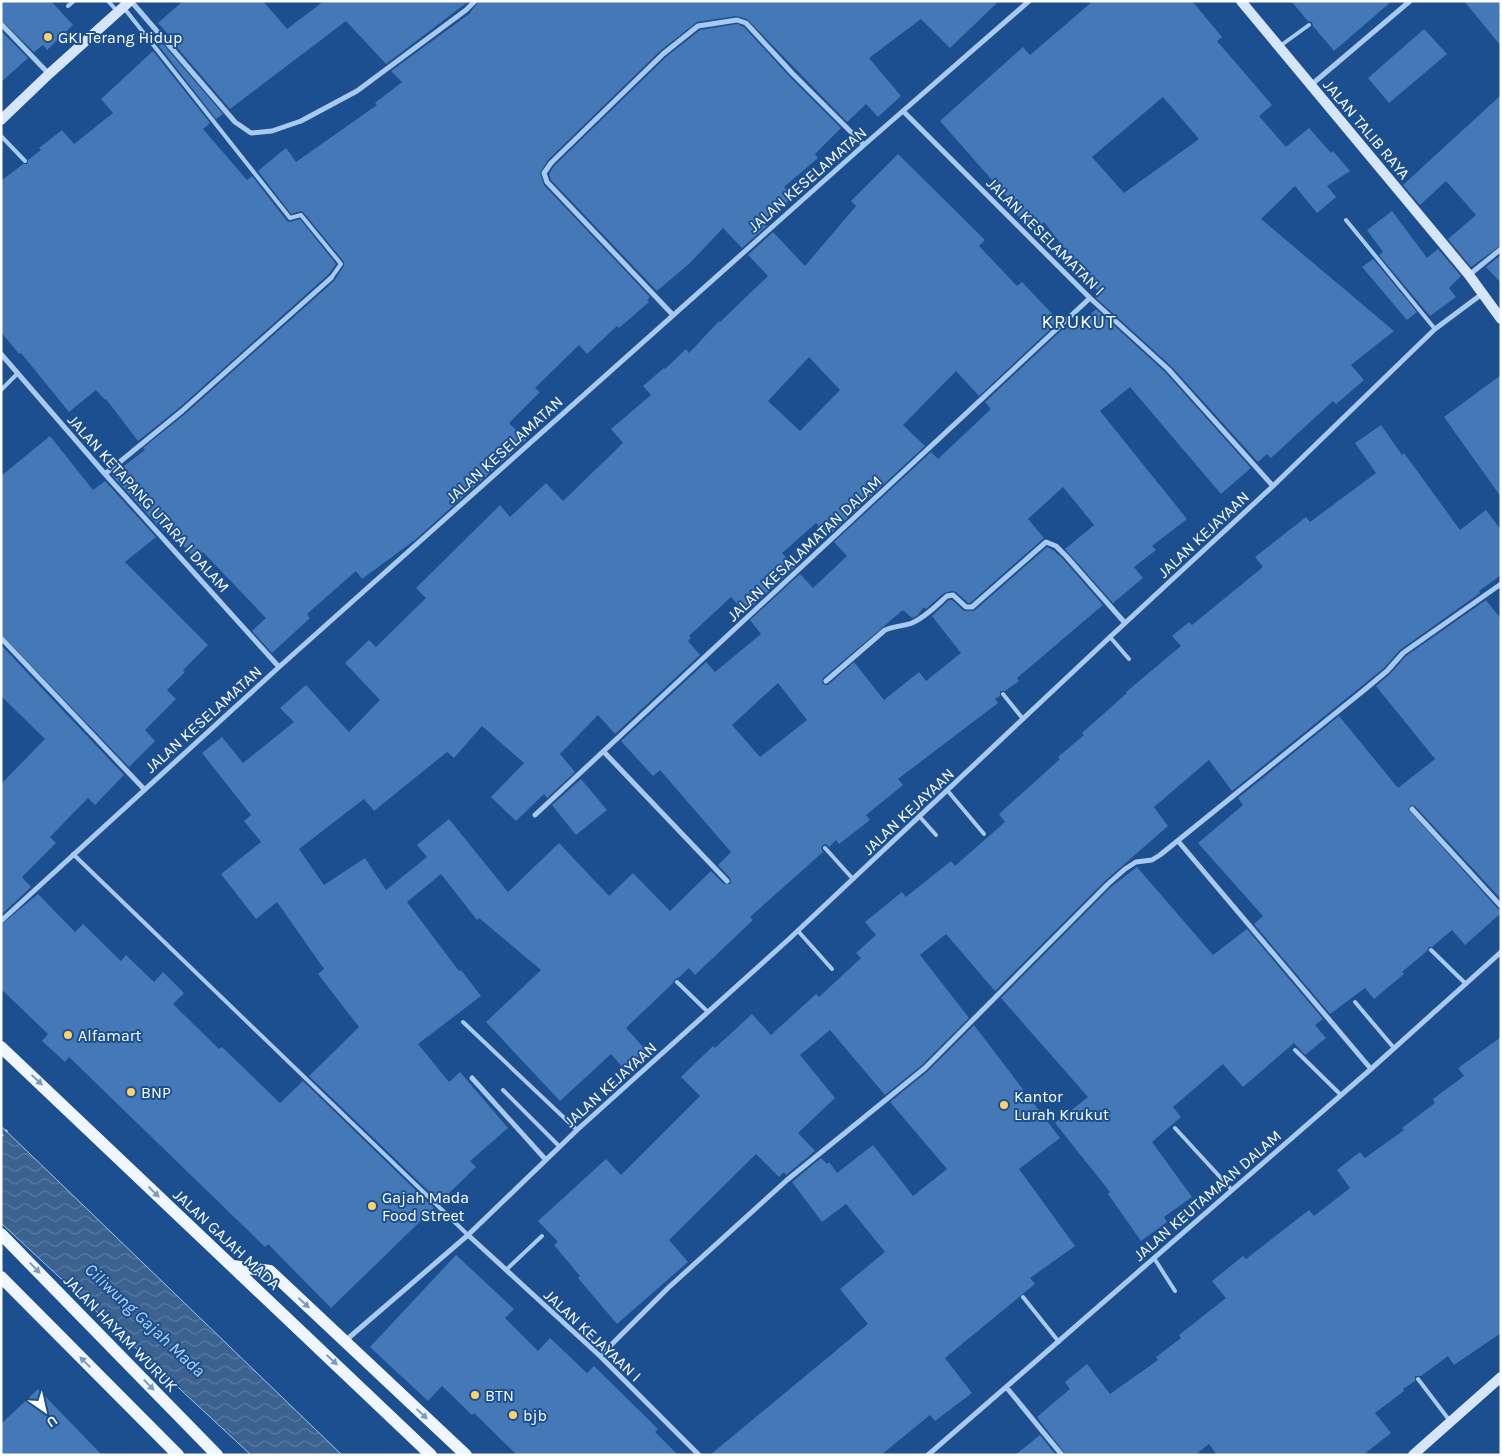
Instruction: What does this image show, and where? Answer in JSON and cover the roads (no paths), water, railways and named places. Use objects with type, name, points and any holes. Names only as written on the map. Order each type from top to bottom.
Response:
[{"type":"main road","name":"JALAN GAJAH MADA","points":[[1,1047],[431,1455]]},
{"type":"main road","name":"JALAN HAYAM WURUK","points":[[1,1234],[217,1455]]},
{"type":"main road","points":[[232,1266],[270,1271],[466,1455]]},
{"type":"main road","points":[[1,1278],[178,1455]]},
{"type":"main road","points":[[132,1410],[140,1413],[185,1455]]},
{"type":"street","points":[[1,120],[126,5],[235,122],[251,133],[272,131],[301,121],[357,91],[466,10],[475,1]]},
{"type":"street","name":"JALAN KESELAMATAN","points":[[1,921],[279,667],[864,145],[1029,1]]},
{"type":"street","name":"JALAN TALIB RAYA","points":[[1241,1],[1470,276],[1501,319]]},
{"type":"street","points":[[1311,84],[1410,1]]},
{"type":"street","points":[[673,315],[548,182],[544,173],[551,163],[663,54],[698,26],[737,20],[746,23],[793,74],[864,145]]},
{"type":"street","points":[[1,24],[49,74]]},
{"type":"street","name":"JALAN KESELAMATAN I","points":[[904,112],[1090,298],[1168,369],[1273,486]]},
{"type":"street","points":[[1470,276],[1501,249]]},
{"type":"street","points":[[106,474],[182,410],[331,278]]},
{"type":"street","name":"JALAN KEJAYAAN","points":[[345,1341],[468,1235],[577,1130],[798,931],[1273,486],[1435,329],[1482,293]]},
{"type":"street","name":"JALAN KESALAMATAN DALAM","points":[[535,815],[1090,298]]},
{"type":"street","name":"JALAN KETAPANG UTARA I DALAM","points":[[1,354],[279,667]]},
{"type":"street","points":[[826,681],[885,630],[911,624],[948,596],[953,595],[966,607],[972,607],[1046,542],[1056,546],[1066,556],[1124,624]]},
{"type":"street","points":[[600,1356],[668,1288],[787,1180],[925,1068],[1125,869],[1136,862],[1152,860],[1178,841],[1387,671],[1403,653],[1501,584]]},
{"type":"street","points":[[1,638],[144,789]]},
{"type":"street","points":[[604,752],[727,881]]},
{"type":"street","points":[[1412,809],[1501,906]]},
{"type":"street","points":[[1178,841],[1371,1069]]},
{"type":"street","name":"JALAN KEUTAMAAN DALAM","points":[[928,1455],[1371,1069],[1501,952]]},
{"type":"street","points":[[472,1078],[546,1160]]},
{"type":"street","name":"JALAN KEJAYAAN I","points":[[468,1235],[600,1356],[699,1455]]},
{"type":"street","points":[[1413,1455],[1501,1377]]},
{"type":"street","points":[[1007,1388],[1062,1455]]},
{"type":"lane","points":[[68,6],[74,1]]},
{"type":"lane","points":[[108,1],[126,5],[290,218],[300,215],[341,264],[331,278]]},
{"type":"lane","points":[[1279,47],[1309,25]]},
{"type":"lane","points":[[1,136],[25,161]]},
{"type":"lane","points":[[1346,220],[1435,329]]},
{"type":"lane","points":[[1,390],[18,373]]},
{"type":"lane","points":[[1110,637],[1129,659]]},
{"type":"lane","points":[[1003,694],[1023,719]]},
{"type":"lane","points":[[947,790],[984,834]]},
{"type":"lane","points":[[920,816],[936,834]]},
{"type":"lane","points":[[825,848],[853,879]]},
{"type":"lane","points":[[73,854],[468,1235]]},
{"type":"lane","points":[[798,931],[832,969]]},
{"type":"lane","points":[[1431,950],[1466,984]]},
{"type":"lane","points":[[677,982],[708,1012]]},
{"type":"lane","points":[[1355,1002],[1394,1048]]},
{"type":"lane","points":[[463,1022],[577,1130]]},
{"type":"lane","points":[[1295,1050],[1341,1095]]},
{"type":"lane","points":[[503,1090],[560,1147]]},
{"type":"lane","points":[[1175,1128],[1232,1190]]},
{"type":"lane","points":[[506,1270],[542,1236]]},
{"type":"lane","points":[[1154,1258],[1175,1291]]},
{"type":"lane","points":[[1023,1298],[1058,1342]]},
{"type":"lane","points":[[1418,1380],[1451,1422]]},
{"type":"water","name":"Ciliwung Gajah Mada","points":[[1,1126],[342,1455],[251,1455],[1,1223]]},
{"type":"place","name":"GKI Terang Hidup","points":[[48,37]]},
{"type":"place","name":"Alfamart","points":[[68,1035]]},
{"type":"place","name":"BNP","points":[[131,1092]]},
{"type":"place","name":"Kantor Lurah Krukut","points":[[1004,1105]]},
{"type":"place","name":"Gajah Mada Food Street","points":[[372,1206]]},
{"type":"place","name":"BTN","points":[[475,1395]]},
{"type":"place","name":"bjb","points":[[513,1415]]},
{"type":"district","name":"KRUKUT","points":[[1079,321]]}]
